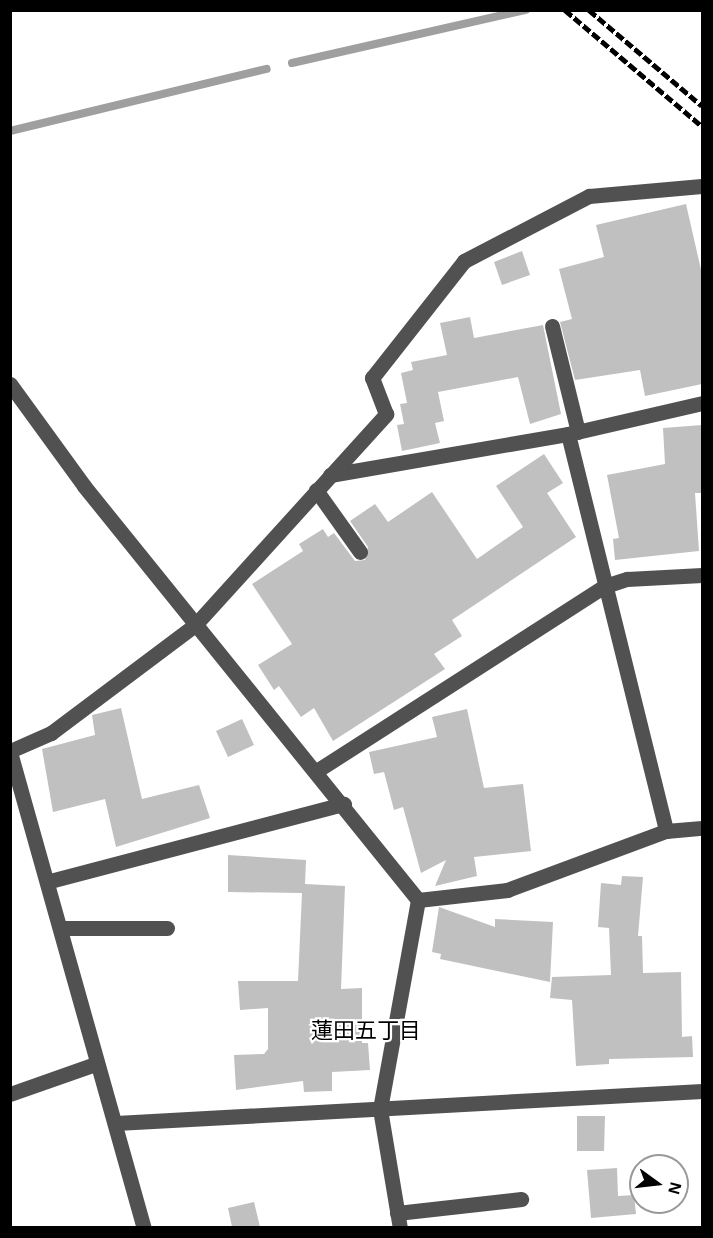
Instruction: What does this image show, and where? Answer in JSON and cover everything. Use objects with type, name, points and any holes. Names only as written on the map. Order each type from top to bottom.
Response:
[{"type":"street","points":[[144,1227],[116,1123],[94,1064],[50,881],[10,752],[51,733],[195,625],[386,414],[372,378],[464,261],[590,196],[702,186]]},
{"type":"street","points":[[552,326],[605,586],[666,831]]},
{"type":"street","points":[[10,384],[84,486],[195,625],[318,771],[418,900],[380,1109],[398,1220],[521,1199]]},
{"type":"street","points":[[330,475],[573,433],[702,403]]},
{"type":"street","points":[[316,490],[360,552]]},
{"type":"street","points":[[318,771],[605,586],[627,579],[702,575]]},
{"type":"street","points":[[50,881],[344,804]]},
{"type":"street","points":[[418,900],[507,890],[666,831],[702,828]]},
{"type":"street","points":[[62,928],[167,928]]},
{"type":"street","points":[[10,1094],[94,1064]]},
{"type":"street","points":[[116,1123],[702,1091]]},
{"type":"building","points":[[686,204],[702,274],[702,384],[645,396],[640,370],[575,380],[560,322],[572,319],[559,269],[604,257],[596,225]]},
{"type":"building","points":[[522,251],[530,275],[502,285],[494,262]]},
{"type":"building","points":[[470,317],[474,338],[543,325],[561,414],[530,424],[518,377],[438,392],[444,421],[435,423],[440,443],[402,451],[397,425],[404,424],[400,404],[407,403],[401,373],[413,370],[411,362],[447,355],[440,323]]},
{"type":"building","points":[[702,425],[702,493],[695,493],[699,551],[615,560],[613,539],[619,538],[607,475],[665,464],[663,428]]},
{"type":"building","points":[[544,454],[563,483],[547,493],[576,537],[452,620],[462,636],[434,654],[445,669],[333,741],[314,708],[301,717],[279,686],[274,690],[258,665],[292,644],[252,584],[303,551],[299,544],[323,529],[328,537],[334,533],[355,561],[365,560],[368,547],[350,521],[375,504],[388,522],[432,492],[477,559],[523,527],[496,486]]},
{"type":"building","points":[[121,708],[142,799],[199,785],[210,818],[116,847],[105,799],[53,812],[42,749],[95,735],[92,715]]},
{"type":"building","points":[[467,709],[484,788],[523,784],[531,851],[474,857],[477,876],[435,886],[446,860],[421,873],[403,807],[394,810],[384,772],[374,774],[369,752],[437,737],[432,717]]},
{"type":"building","points":[[242,719],[254,745],[228,757],[216,731]]},
{"type":"building","points":[[228,855],[306,860],[305,884],[345,886],[341,989],[362,988],[362,1043],[368,1043],[370,1070],[332,1072],[332,1091],[304,1092],[303,1081],[236,1090],[234,1055],[264,1054],[268,1049],[268,1008],[240,1010],[238,981],[298,981],[302,893],[228,892]]},
{"type":"building","points":[[622,876],[643,877],[638,936],[642,936],[643,973],[681,972],[682,1037],[692,1036],[693,1057],[609,1059],[609,1064],[576,1066],[572,1000],[550,998],[552,977],[611,975],[609,928],[598,927],[601,883],[621,885]]},
{"type":"building","points":[[439,907],[495,927],[495,919],[553,922],[550,982],[440,959],[441,954],[432,952]]},
{"type":"building","points":[[577,1116],[605,1116],[604,1151],[577,1151]]},
{"type":"building","points":[[617,1168],[618,1196],[629,1195],[629,1214],[636,1214],[591,1218],[587,1170]]},
{"type":"building","points":[[254,1202],[260,1227],[232,1227],[228,1208]]},
{"type":"waterway","points":[[292,63],[526,10]]},
{"type":"waterway","points":[[10,131],[267,69]]},
{"type":"railway","points":[[565,10],[702,126]]},
{"type":"railway","points":[[589,10],[702,106]]},
{"type":"district","name":"蓮田五丁目","points":[[366,1031]]}]
